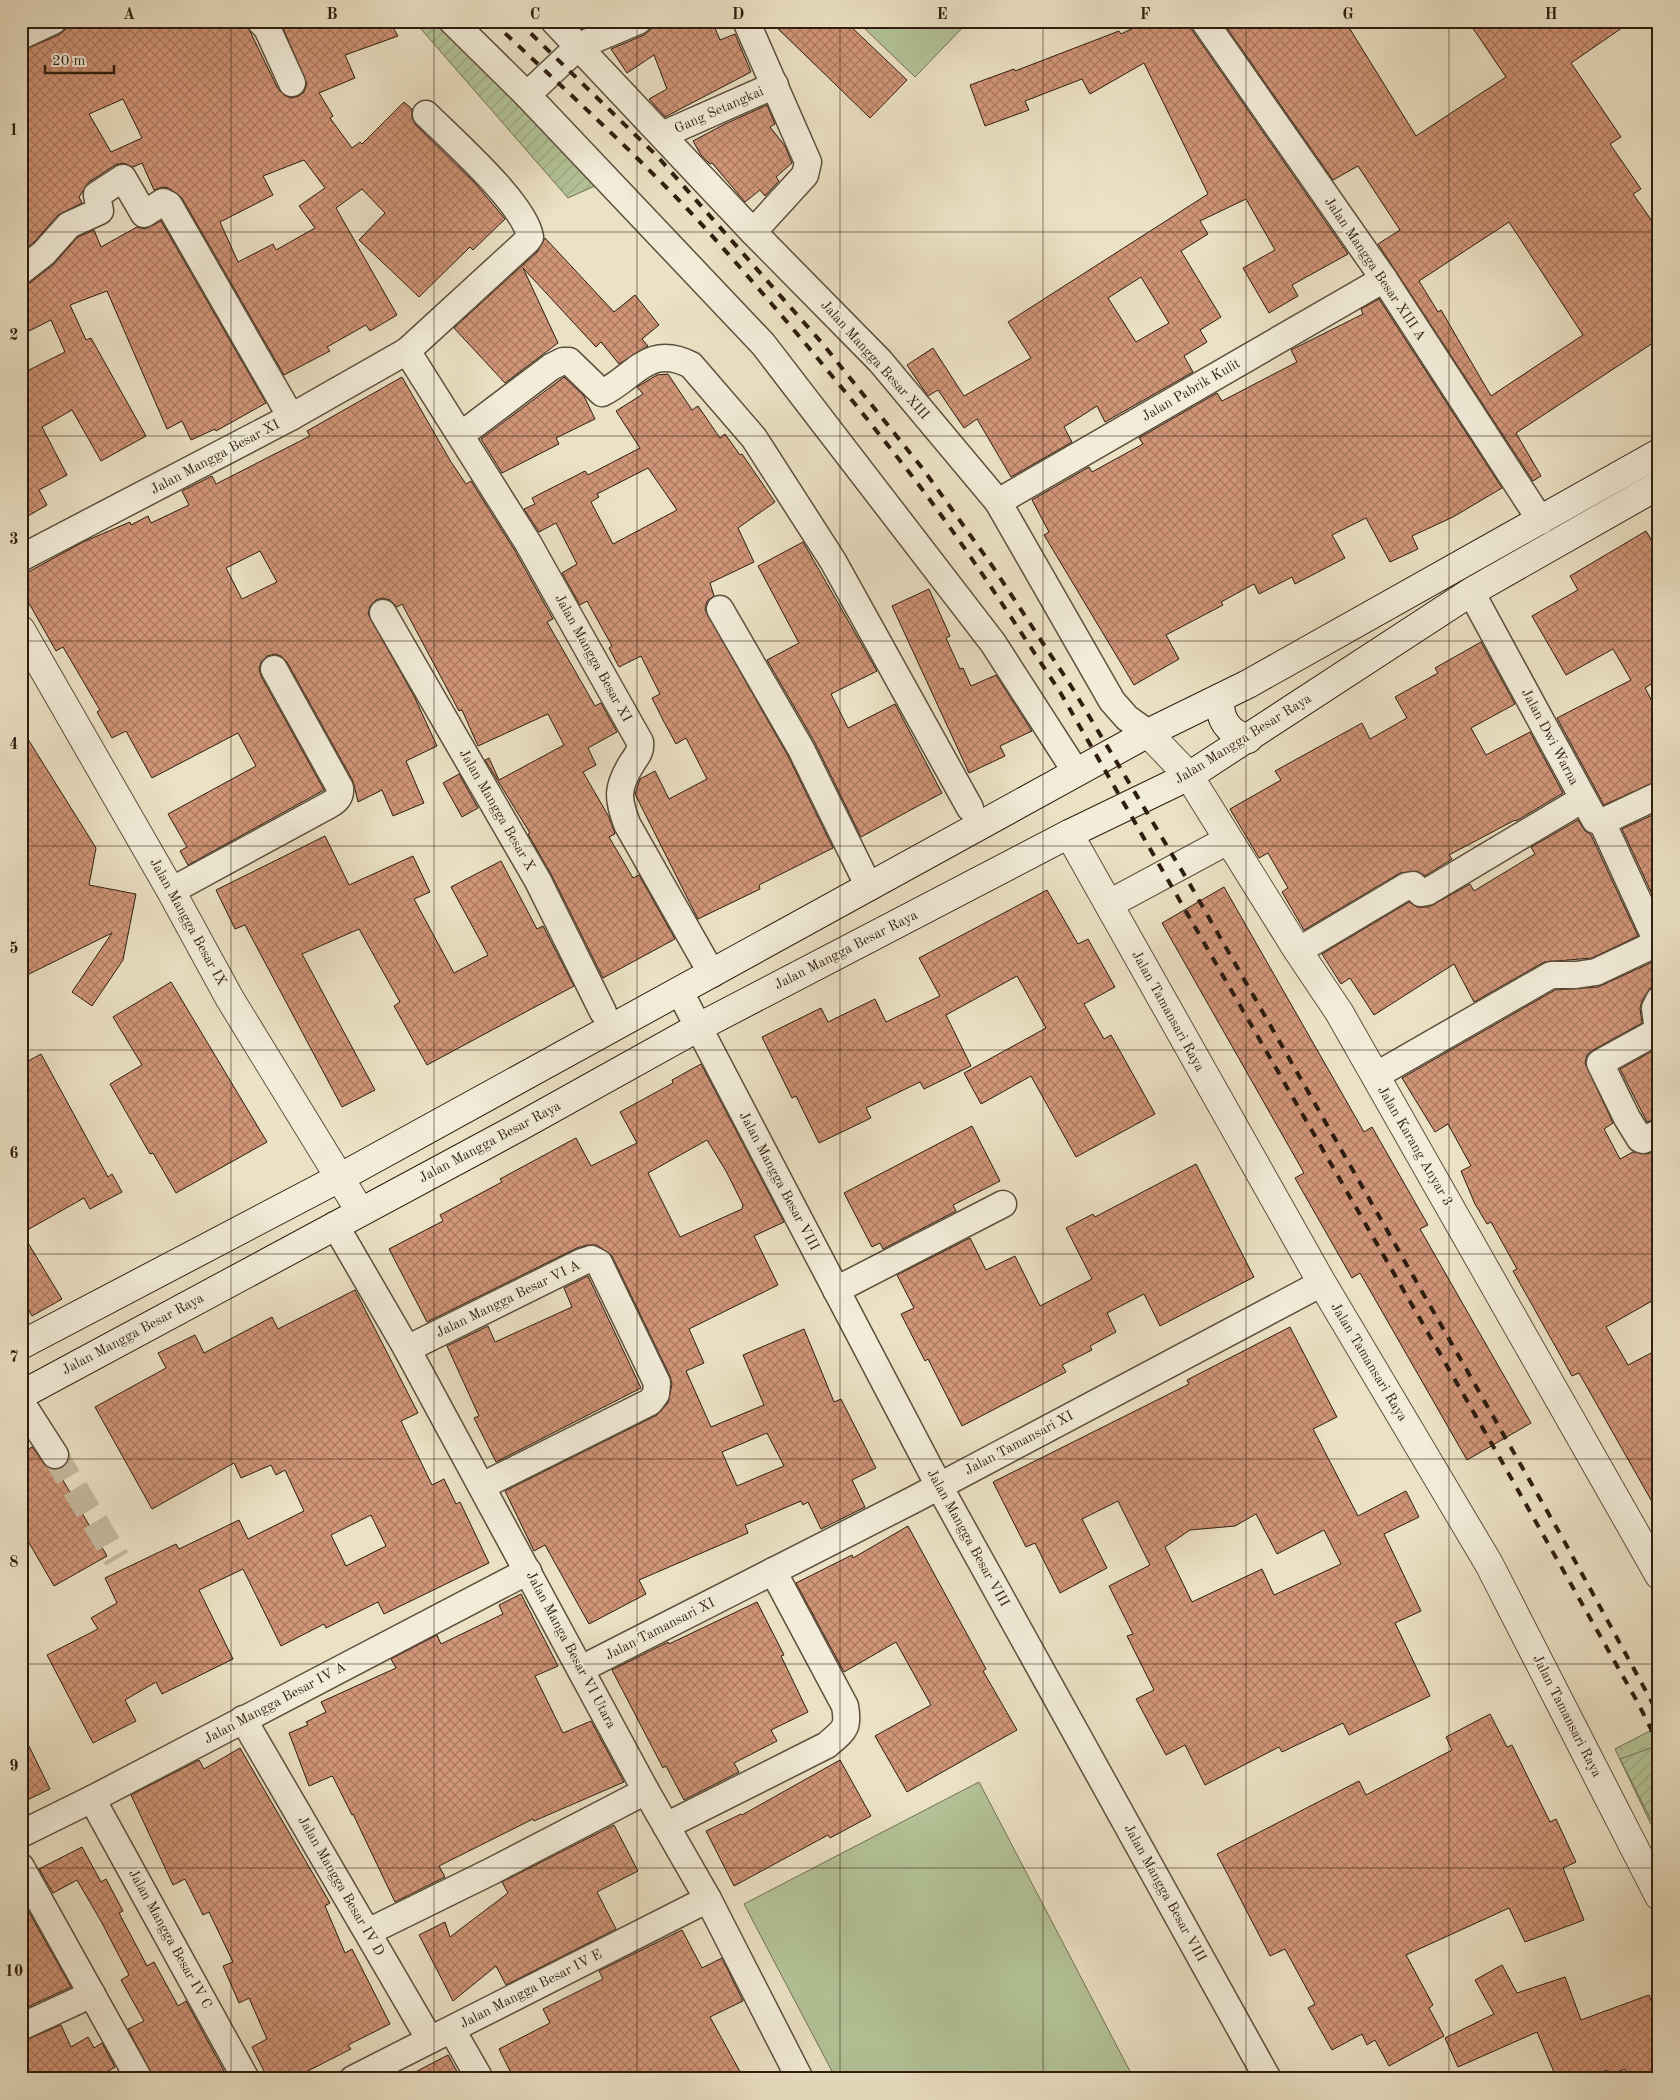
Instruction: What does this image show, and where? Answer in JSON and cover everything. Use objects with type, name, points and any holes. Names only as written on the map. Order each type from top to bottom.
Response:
[{"type":"main road","points":[[21,1345],[341,1177],[528,1064],[680,992],[1076,772],[1148,733],[1220,698],[1659,453]]},
{"type":"main road","name":"Jalan Mangga Besar Raya","points":[[21,1395],[519,1127],[698,1028],[1069,834],[1189,776],[1471,592],[1659,485]]},
{"type":"main road","name":"Jalan Mangga Besar IX","points":[[21,630],[171,891],[230,999],[341,1177],[360,1211]]},
{"type":"main road","points":[[1220,698],[1222,720],[1237,736],[1248,739]]},
{"type":"main road","name":"Jalan Karang Anyar 3","points":[[1148,733],[1189,776],[1298,951],[1339,1012],[1659,1575]]},
{"type":"main road","name":"Jalan Tamansari Raya","points":[[1069,834],[1322,1283],[1489,1564],[1659,1896]]},
{"type":"main road","points":[[1109,904],[1228,840]]},
{"type":"street","points":[[21,36],[53,21]]},
{"type":"street","points":[[260,21],[267,28],[292,83]]},
{"type":"street","points":[[452,21],[527,95],[762,344],[993,643],[1076,772]]},
{"type":"street","name":"Jalan Mangga Besar XIII","points":[[554,21],[753,232],[880,361],[998,502],[1112,701],[1128,718],[1148,733]]},
{"type":"street","points":[[527,95],[579,46],[638,21]]},
{"type":"street","points":[[746,21],[804,149],[808,162],[808,170],[753,232]]},
{"type":"street","name":"Jalan Mangga Besar XIII A","points":[[1204,21],[1384,279],[1540,521]]},
{"type":"street","name":"Gang Setangkai","points":[[662,135],[775,85]]},
{"type":"street","name":"Jalan Mangga Besar XI","points":[[21,558],[291,417],[407,351],[530,237],[526,225],[513,202],[426,114]]},
{"type":"street","points":[[21,272],[44,254],[69,225],[100,211],[97,195],[123,178],[144,214],[150,212],[163,202],[169,205],[291,417]]},
{"type":"street","name":"Jalan Pabrik Kulit","points":[[998,502],[1384,279]]},
{"type":"street","name":"Jalan Mangga Besar XI","points":[[407,351],[462,434],[528,543],[640,742],[641,749],[620,786],[619,804],[627,824],[712,974]]},
{"type":"street","points":[[462,434],[551,367],[563,361],[569,361],[602,393],[640,365],[657,359],[680,360],[691,365],[754,438],[833,561],[970,808]]},
{"type":"street","name":"Jalan Dwi Warna","points":[[1375,1076],[1551,975],[1576,975],[1596,972],[1654,943],[1654,935],[1602,822],[1595,820],[1583,799],[1471,592]]},
{"type":"street","points":[[720,609],[801,749],[869,886]]},
{"type":"street","name":"Jalan Mangga Besar X","points":[[383,613],[538,881],[603,1012]]},
{"type":"street","points":[[171,891],[329,805],[340,795],[340,788],[274,669]]},
{"type":"street","points":[[1602,822],[1659,795]]},
{"type":"street","points":[[1298,951],[1407,886],[1413,885],[1421,893],[1427,892],[1583,799]]},
{"type":"street","name":"Jalan Mangga Besar VIII","points":[[680,992],[939,1486],[1268,2079]]},
{"type":"street","points":[[1659,1000],[1655,1008],[1658,1031],[1600,1063],[1627,1118],[1640,1138],[1643,1140],[1659,1133]]},
{"type":"street","points":[[836,1290],[1002,1204]]},
{"type":"street","name":"Jalan Manga Besar VI Utara","points":[[334,1225],[406,1349],[482,1486],[646,1792],[708,1899],[800,2079]]},
{"type":"street","name":"Jalan Mangga Besar VI A","points":[[406,1349],[582,1262],[592,1259],[599,1263],[657,1383],[656,1394],[650,1402],[482,1486]]},
{"type":"street","name":"Jalan Tamansari XI","points":[[581,1669],[939,1486],[1322,1283]]},
{"type":"street","points":[[21,1402],[55,1454]]},
{"type":"street","name":"Jalan Mangga Besar IV A","points":[[21,1834],[248,1726],[528,1571]]},
{"type":"street","points":[[666,1826],[827,1745],[843,1731],[847,1722],[844,1706],[773,1571]]},
{"type":"street","name":"Jalan Mangga Besar IV D","points":[[248,1726],[368,1932],[441,2035],[480,2079]]},
{"type":"street","points":[[368,1932],[646,1792]]},
{"type":"street","name":"Jalan Mangga Besar IV C","points":[[92,1799],[246,2079]]},
{"type":"street","points":[[21,1867],[139,2079]]},
{"type":"street","name":"Jalan Mangga Besar IV E","points":[[354,2079],[708,1899]]},
{"type":"street","points":[[21,2027],[92,1994]]},
{"type":"green space","points":[[414,21],[462,21],[608,180],[568,198]]},
{"type":"green space","points":[[861,21],[969,21],[915,77],[859,23]]},
{"type":"green space","points":[[1659,1726],[1659,1841],[1615,1749]]},
{"type":"green space","points":[[1659,1745],[1659,1836],[1620,1759]]},
{"type":"green space","points":[[979,1782],[1134,2079],[836,2079],[744,1904]]},
{"type":"building","points":[[68,21],[245,21],[278,89],[284,95],[291,98],[299,96],[304,92],[307,84],[280,21],[389,21],[398,36],[345,55],[355,78],[319,93],[333,116],[330,118],[352,148],[360,142],[362,144],[404,102],[412,109],[412,118],[416,125],[475,183],[505,219],[473,250],[470,247],[419,297],[359,240],[385,213],[362,189],[336,208],[397,315],[370,331],[366,325],[327,347],[330,351],[284,375],[182,198],[169,188],[162,187],[154,190],[142,163],[133,167],[123,163],[115,165],[89,182],[79,197],[82,203],[58,215],[34,242],[21,252],[21,51],[59,35],[66,29]],"holes":[[[123,99],[142,138],[111,152],[89,114]],[[304,160],[325,188],[299,206],[315,228],[276,250],[273,244],[238,262],[220,222],[273,195],[263,176]]]},
{"type":"building","points":[[653,21],[712,21],[720,40],[735,34],[751,72],[665,117],[649,99],[667,89],[654,55],[627,73],[611,49],[644,35],[650,30]]},
{"type":"building","points":[[770,21],[845,21],[907,80],[870,118]]},
{"type":"building","points":[[1148,21],[1189,21],[1192,30],[1348,254],[1292,285],[1298,296],[1269,313],[1243,268],[1275,250],[1246,199],[1200,221],[1208,234],[1181,251],[1221,317],[1200,330],[1207,342],[1184,356],[1193,372],[1105,422],[1097,406],[1064,427],[1072,442],[1011,477],[977,419],[964,428],[938,390],[928,396],[907,365],[933,348],[964,396],[1031,358],[1008,322],[1208,194],[1144,63],[1090,94],[1082,79],[1025,101],[1029,110],[985,126],[970,85],[1014,69],[1015,71],[1119,31],[1121,34]],"holes":[[[1141,277],[1169,323],[1136,342],[1108,298]]]},
{"type":"building","points":[[1222,21],[1345,21],[1416,136],[1506,77],[1468,21],[1632,21],[1571,63],[1621,137],[1610,144],[1641,189],[1633,194],[1659,231],[1659,339],[1516,433],[1541,476],[1533,481],[1378,244],[1400,230],[1358,166],[1333,180]],"holes":[[[1509,222],[1583,335],[1491,396],[1441,310],[1438,312],[1419,281]]]},
{"type":"building","points":[[767,105],[775,124],[770,127],[785,146],[792,163],[776,177],[779,181],[765,196],[760,190],[745,202],[712,163],[710,164],[701,155],[693,141]]},
{"type":"building","points":[[161,221],[266,403],[216,431],[215,429],[191,440],[182,421],[167,429],[107,291],[70,305],[86,340],[91,338],[146,436],[101,461],[72,410],[42,427],[67,475],[39,490],[47,505],[21,520],[21,374],[65,352],[51,320],[21,335],[21,286],[30,283],[53,265],[78,237],[94,230],[101,247],[137,227],[145,229]]},
{"type":"building","points":[[545,238],[614,312],[635,295],[659,325],[642,339],[648,346],[619,364],[601,342],[596,347],[523,268],[558,343],[505,383],[454,328],[537,252]]},
{"type":"building","points":[[1379,299],[1502,488],[1453,517],[1412,536],[1418,549],[1390,562],[1366,518],[1332,535],[1345,558],[1295,584],[1292,577],[1259,594],[1254,584],[1221,602],[1223,605],[1166,635],[1179,659],[1134,685],[1044,535],[1049,532],[1032,500],[1089,467],[1092,472],[1143,444],[1139,438],[1217,393],[1222,401],[1297,362],[1291,350],[1363,314],[1361,309]]},
{"type":"building","points":[[668,374],[692,410],[698,406],[720,438],[725,434],[740,455],[742,454],[775,502],[738,528],[754,562],[710,583],[714,596],[707,601],[705,610],[788,756],[833,848],[759,885],[760,889],[698,919],[635,794],[640,779],[655,771],[669,799],[707,779],[686,738],[676,744],[664,722],[652,698],[660,694],[641,656],[619,667],[609,648],[612,646],[587,601],[580,605],[562,573],[577,564],[556,523],[539,532],[524,509],[535,504],[532,498],[585,471],[588,475],[640,448],[616,411],[643,394],[637,387],[657,375]],"holes":[[[648,468],[677,510],[613,544],[591,502],[599,497],[597,494]]]},
{"type":"building","points":[[402,377],[451,462],[466,484],[471,481],[515,551],[553,619],[547,622],[595,706],[601,703],[617,732],[588,748],[596,765],[583,772],[609,817],[615,834],[609,837],[633,878],[639,875],[675,939],[603,978],[551,874],[528,834],[530,833],[485,760],[489,758],[499,780],[564,745],[548,714],[478,746],[462,710],[459,711],[402,604],[397,607],[390,600],[382,598],[376,600],[370,606],[368,614],[414,696],[437,746],[406,761],[424,803],[393,816],[382,790],[358,802],[353,781],[287,662],[281,656],[275,654],[267,656],[261,662],[259,669],[261,676],[324,790],[188,865],[180,851],[187,847],[168,814],[256,766],[238,733],[152,778],[126,731],[112,738],[97,712],[100,710],[63,647],[56,651],[21,589],[21,576],[83,542],[130,522],[131,525],[148,516],[151,523],[189,505],[182,491],[212,476],[216,484],[310,436],[307,431]],"holes":[[[260,551],[277,582],[242,599],[226,568]]]},
{"type":"building","points":[[564,377],[584,396],[595,419],[556,438],[559,444],[502,473],[481,439]]},
{"type":"building","points":[[1646,531],[1659,553],[1659,679],[1645,688],[1659,714],[1659,780],[1604,805],[1557,718],[1631,680],[1613,649],[1566,675],[1532,616],[1578,590],[1570,576]]},
{"type":"building","points":[[803,542],[877,671],[831,694],[848,728],[895,704],[942,793],[861,837],[814,741],[767,660],[799,643],[758,566]]},
{"type":"building","points":[[929,589],[950,636],[946,638],[960,669],[963,668],[971,686],[996,675],[1032,731],[1000,746],[1005,756],[969,773],[892,606]]},
{"type":"building","points":[[1481,642],[1515,704],[1471,728],[1486,755],[1530,732],[1563,793],[1516,821],[1449,855],[1452,859],[1425,876],[1417,871],[1400,873],[1304,930],[1282,892],[1288,888],[1268,853],[1259,858],[1230,809],[1281,780],[1275,771],[1362,723],[1370,739],[1407,718],[1395,697],[1438,673],[1435,668]]},
{"type":"building","points":[[21,728],[96,848],[89,885],[136,894],[123,960],[92,1006],[72,992],[112,933],[21,978]]},
{"type":"building","points":[[459,774],[478,808],[462,817],[443,783]]},
{"type":"building","points":[[1659,812],[1659,909],[1622,829]]},
{"type":"building","points":[[1578,820],[1585,831],[1591,835],[1638,936],[1592,958],[1544,962],[1474,1002],[1454,964],[1374,1015],[1350,978],[1341,984],[1322,954],[1409,902],[1417,907],[1429,907],[1470,884],[1474,891],[1535,854],[1531,847]]},
{"type":"building","points":[[325,836],[349,885],[413,856],[430,892],[414,899],[454,973],[488,955],[451,887],[501,861],[537,929],[543,926],[574,986],[427,1065],[394,1006],[400,1002],[359,929],[302,954],[375,1090],[342,1107],[245,925],[235,929],[216,890]]},
{"type":"building","points":[[1224,887],[1364,1132],[1372,1127],[1428,1225],[1420,1229],[1531,1423],[1467,1460],[1360,1273],[1352,1278],[1295,1178],[1304,1173],[1162,923]]},
{"type":"building","points":[[1047,890],[1078,944],[1088,939],[1115,987],[1084,1004],[1104,1039],[1111,1035],[1155,1114],[1076,1157],[1031,1076],[981,1104],[964,1073],[1046,1028],[1017,976],[946,1015],[971,1066],[924,1089],[920,1082],[866,1108],[871,1118],[819,1143],[796,1096],[792,1098],[762,1037],[821,1008],[828,1022],[875,999],[886,1022],[940,996],[919,958]]},
{"type":"building","points":[[1659,959],[1659,985],[1650,988],[1642,1001],[1640,1008],[1642,1023],[1593,1050],[1587,1055],[1585,1063],[1613,1123],[1604,1129],[1620,1159],[1633,1152],[1648,1154],[1659,1149],[1659,1297],[1606,1327],[1628,1365],[1659,1349],[1659,1514],[1579,1373],[1572,1376],[1513,1271],[1517,1269],[1491,1222],[1487,1224],[1475,1204],[1461,1171],[1471,1166],[1448,1124],[1435,1132],[1402,1078],[1555,990],[1598,987]]},
{"type":"building","points":[[171,982],[267,1142],[176,1193],[153,1153],[150,1154],[110,1084],[142,1065],[113,1017]]},
{"type":"building","points":[[1656,1049],[1659,1055],[1659,1074],[1651,1077],[1659,1091],[1659,1118],[1647,1122],[1620,1069]]},
{"type":"building","points":[[41,1054],[108,1177],[112,1174],[122,1192],[90,1209],[84,1198],[22,1233],[62,1299],[32,1316],[21,1297],[21,1065]]},
{"type":"building","points":[[701,1064],[784,1222],[754,1236],[778,1285],[689,1329],[704,1363],[686,1371],[711,1427],[764,1405],[743,1355],[804,1329],[834,1402],[841,1399],[876,1468],[852,1480],[865,1507],[821,1529],[808,1502],[803,1505],[801,1501],[745,1525],[748,1533],[639,1580],[646,1594],[589,1624],[545,1545],[534,1551],[505,1491],[657,1415],[668,1403],[672,1384],[670,1376],[612,1256],[597,1245],[577,1248],[427,1322],[389,1249],[443,1221],[440,1215],[502,1182],[500,1179],[576,1138],[591,1166],[637,1143],[620,1112],[673,1083],[672,1080]],"holes":[[[707,1140],[726,1171],[743,1205],[742,1209],[680,1237],[648,1173]],[[767,1433],[784,1466],[737,1486],[722,1452]]]},
{"type":"building","points":[[972,1126],[1000,1181],[953,1205],[956,1211],[883,1249],[880,1243],[872,1247],[844,1193]]},
{"type":"building","points":[[1196,1164],[1254,1277],[1160,1326],[1144,1294],[1107,1313],[1116,1332],[1090,1346],[1092,1350],[1062,1365],[1066,1372],[962,1426],[928,1359],[925,1361],[901,1314],[914,1308],[897,1275],[970,1238],[986,1270],[1015,1256],[1040,1306],[1092,1279],[1066,1228],[1093,1214],[1095,1217]]},
{"type":"building","points":[[588,1276],[641,1388],[496,1462],[474,1418],[479,1416],[447,1346],[488,1326],[495,1342],[572,1307],[564,1288]]},
{"type":"building","points":[[355,1290],[418,1413],[401,1421],[432,1485],[444,1479],[456,1504],[460,1502],[489,1563],[384,1614],[378,1602],[326,1628],[324,1624],[281,1646],[243,1569],[199,1590],[233,1659],[162,1694],[156,1682],[125,1700],[136,1721],[93,1743],[47,1655],[98,1629],[91,1618],[117,1603],[105,1578],[176,1544],[179,1549],[239,1520],[248,1539],[304,1511],[285,1470],[276,1475],[271,1465],[241,1478],[234,1463],[152,1509],[95,1407],[166,1368],[158,1353],[195,1335],[204,1353],[272,1317],[278,1329]],"holes":[[[371,1515],[386,1546],[346,1566],[331,1535]]]},
{"type":"building","points":[[1290,1327],[1337,1417],[1313,1429],[1358,1516],[1406,1491],[1419,1517],[1384,1534],[1421,1611],[1395,1623],[1430,1696],[1349,1735],[1343,1723],[1282,1752],[1279,1747],[1205,1785],[1185,1745],[1166,1755],[1136,1699],[1154,1690],[1127,1636],[1133,1634],[1109,1586],[1150,1565],[1118,1501],[1082,1519],[1107,1568],[1060,1593],[1035,1543],[1026,1547],[993,1482],[1189,1384],[1187,1380]],"holes":[[[1256,1514],[1277,1554],[1324,1530],[1341,1564],[1274,1595],[1262,1569],[1192,1602],[1165,1547],[1190,1530],[1235,1526]]]},
{"type":"building","points":[[32,1447],[48,1468],[57,1470],[107,1556],[54,1586],[21,1529],[21,1453]]},
{"type":"building","points":[[908,1526],[986,1669],[983,1671],[1017,1730],[907,1792],[875,1736],[931,1705],[896,1642],[844,1672],[796,1583],[852,1555],[853,1558]]},
{"type":"building","points":[[521,1594],[558,1666],[535,1676],[563,1733],[591,1721],[624,1782],[534,1821],[533,1819],[439,1866],[445,1877],[395,1902],[333,1777],[309,1786],[289,1733],[308,1725],[306,1722],[326,1712],[321,1702],[396,1668],[391,1659],[437,1635],[441,1644],[503,1614],[499,1605]]},
{"type":"building","points":[[757,1602],[784,1655],[781,1656],[808,1712],[771,1730],[777,1741],[734,1763],[739,1772],[684,1800],[666,1766],[663,1768],[612,1670],[668,1642],[669,1644]]},
{"type":"building","points":[[1490,1714],[1507,1747],[1512,1745],[1550,1822],[1556,1819],[1576,1862],[1563,1868],[1584,1920],[1525,1942],[1509,1908],[1406,1955],[1433,2005],[1429,2008],[1444,2036],[1389,2066],[1375,2040],[1367,2045],[1362,2034],[1332,2050],[1308,2008],[1315,2004],[1285,1949],[1270,1956],[1217,1854],[1359,1781],[1366,1795],[1452,1750],[1446,1737]]},
{"type":"building","points":[[21,1730],[50,1789],[21,1803]]},
{"type":"building","points":[[240,1748],[330,1903],[325,1906],[345,1953],[352,1949],[390,2024],[348,2045],[351,2049],[292,2079],[268,2079],[252,2047],[267,2039],[249,1998],[239,2003],[223,1966],[233,1962],[209,1912],[203,1915],[185,1879],[173,1885],[131,1795],[199,1760],[204,1769]]},
{"type":"building","points":[[840,1760],[871,1816],[830,1838],[828,1835],[734,1886],[706,1831],[742,1815]]},
{"type":"building","points":[[614,1825],[638,1871],[597,1892],[616,1929],[506,1985],[496,1966],[453,2001],[419,1935],[445,1922],[450,1937],[508,1893],[502,1882]]},
{"type":"building","points":[[82,1847],[101,1882],[106,1879],[123,1911],[119,1913],[147,1966],[154,1962],[178,2006],[186,2001],[224,2071],[211,2079],[154,2079],[128,2029],[144,2021],[121,1980],[129,1975],[102,1923],[77,1880],[53,1893],[39,1869]]},
{"type":"building","points":[[21,1898],[71,1987],[21,2010]]},
{"type":"building","points":[[682,1930],[702,1968],[722,1958],[743,2001],[710,2017],[744,2079],[514,2079],[499,2049],[550,2023],[543,2009],[603,1979],[599,1971]]},
{"type":"building","points":[[1502,1965],[1517,1993],[1565,1977],[1581,2020],[1649,1995],[1658,2017],[1652,2019],[1659,2037],[1659,2079],[1629,2079],[1625,2069],[1609,2075],[1607,2070],[1585,2079],[1557,2079],[1537,2032],[1458,2067],[1445,2038],[1494,2014],[1475,1980]]},
{"type":"building","points":[[61,2025],[71,2047],[88,2037],[94,2048],[102,2043],[115,2067],[95,2079],[21,2079],[21,2042]]},
{"type":"building","points":[[448,2055],[461,2079],[402,2079]]},
{"type":"tunnel","points":[[55,1455],[117,1559]]},
{"type":"railway","points":[[492,21],[654,174],[732,258],[811,350],[887,444],[932,502],[988,582],[1060,692],[1497,1453],[1638,1703],[1659,1745]]},
{"type":"railway","points":[[518,21],[657,156],[822,343],[923,469],[993,567],[1071,686],[1188,881],[1563,1539],[1659,1715]]}]
